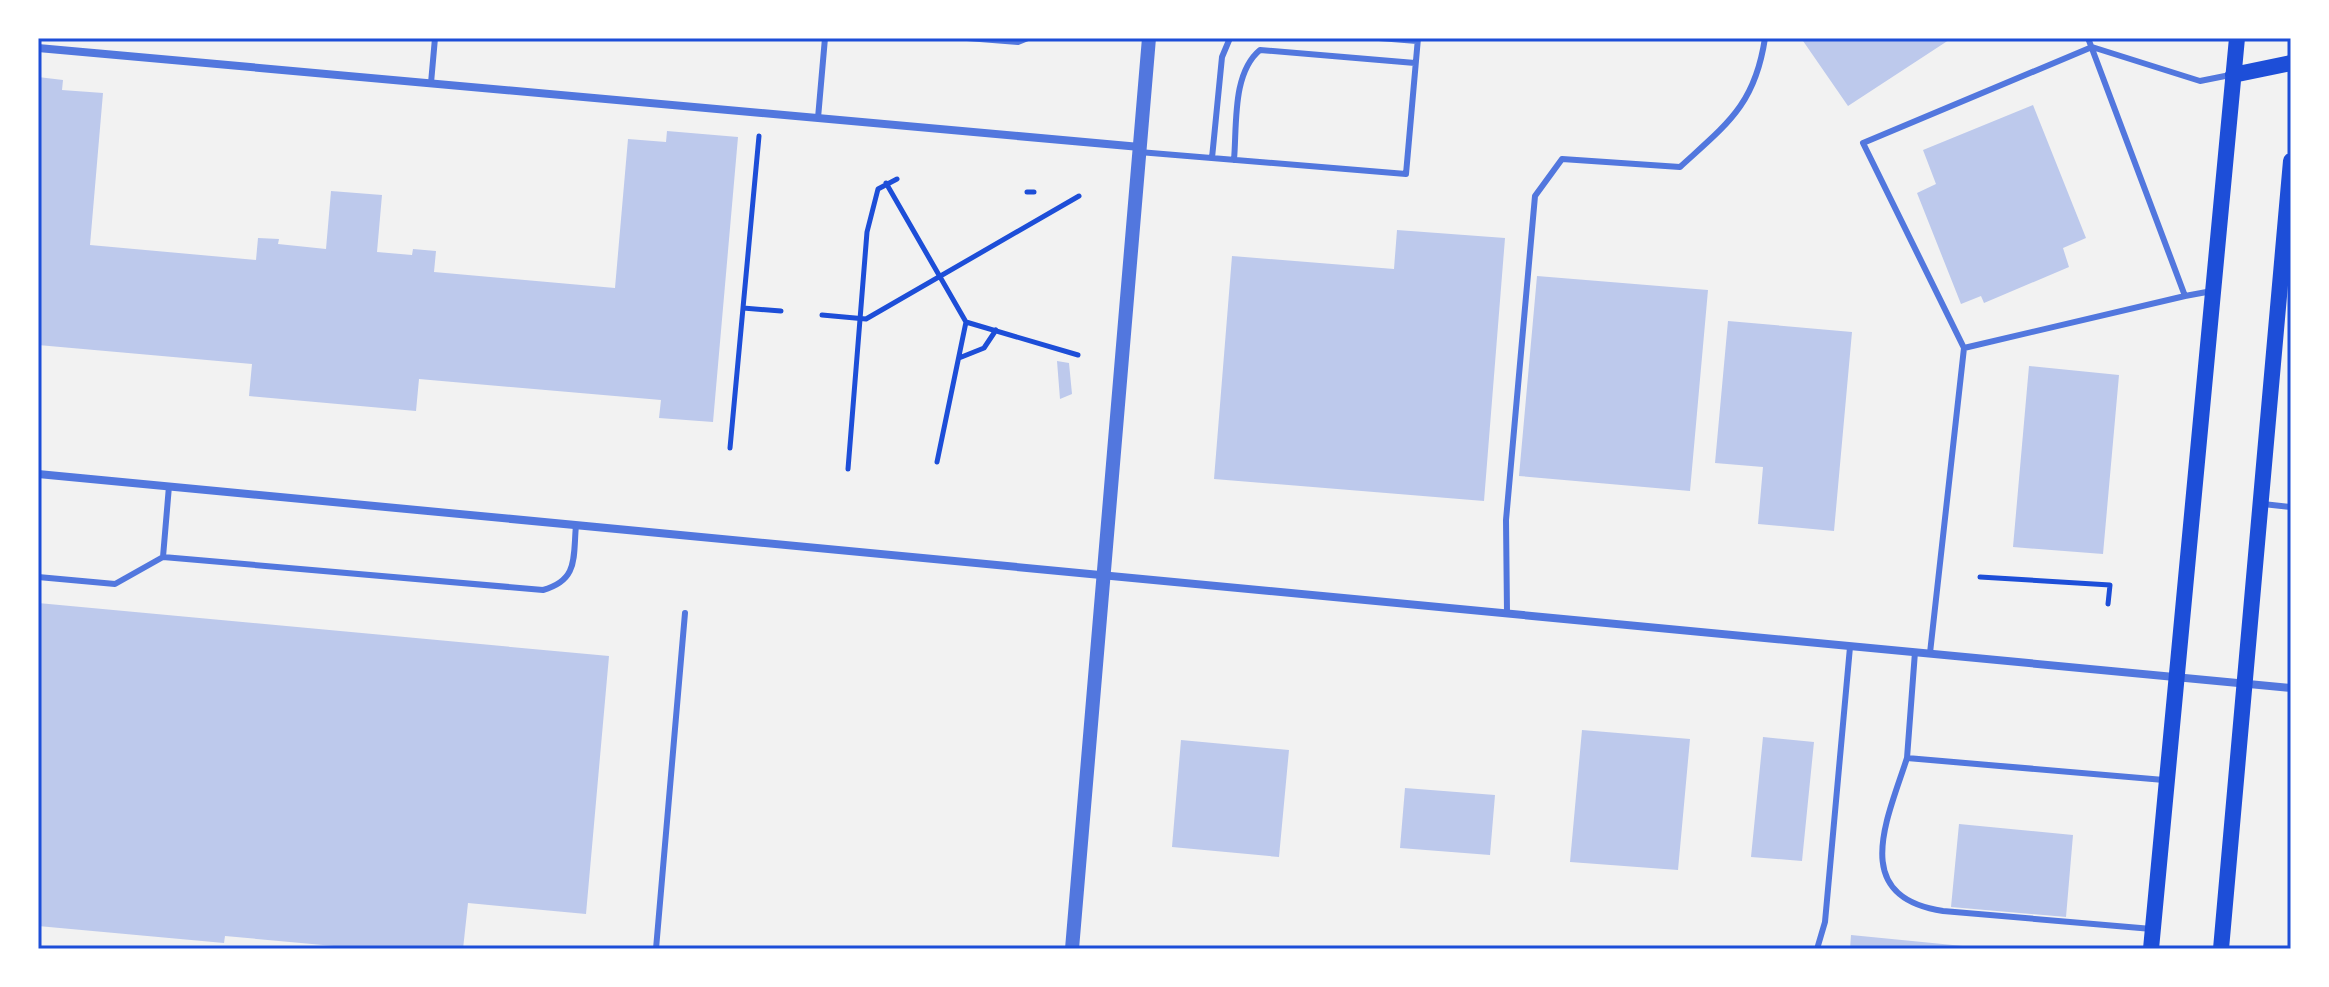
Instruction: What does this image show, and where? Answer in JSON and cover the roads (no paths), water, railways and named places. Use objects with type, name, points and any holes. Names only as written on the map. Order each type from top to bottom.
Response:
[{"type":"main road","points":[[2151,949],[2216,290],[2237,38]]},
{"type":"main road","points":[[2233,75],[2291,63]]},
{"type":"main road","points":[[2221,949],[2291,161]]},
{"type":"street","points":[[1072,949],[1149,38]]},
{"type":"street","points":[[38,48],[1140,150]]},
{"type":"street","points":[[38,474],[2291,688]]},
{"type":"lane","points":[[431,83],[435,38]]},
{"type":"lane","points":[[818,118],[825,38]]},
{"type":"lane","points":[[967,38],[1018,42],[1028,38]]},
{"type":"lane","points":[[1212,158],[1222,57],[1230,38]]},
{"type":"lane","points":[[1140,150],[1406,174],[1418,40],[1379,38]]},
{"type":"lane","points":[[1507,613],[1506,520],[1535,196],[1562,159],[1680,167],[1739,113],[1761,65],[1765,38]]},
{"type":"lane","points":[[2088,38],[2185,296]]},
{"type":"lane","points":[[1930,653],[1964,348],[1863,143],[2092,47],[2200,81],[2233,75]]},
{"type":"lane","points":[[1234,160],[1242,77],[1248,60],[1260,50],[1415,63]]},
{"type":"lane","points":[[1964,348],[2216,290]]},
{"type":"lane","points":[[163,557],[169,486]]},
{"type":"lane","points":[[2259,504],[2291,507]]},
{"type":"lane","points":[[38,577],[115,584],[163,557],[543,590],[560,585],[572,571],[576,525]]},
{"type":"lane","points":[[656,949],[685,613]]},
{"type":"lane","points":[[1817,949],[1825,922],[1850,647]]},
{"type":"lane","points":[[1915,652],[1907,758],[1886,823],[1883,862],[1888,883],[1899,898],[1917,907],[1943,911],[2153,929]]},
{"type":"lane","points":[[1907,758],[2168,781]]}]
